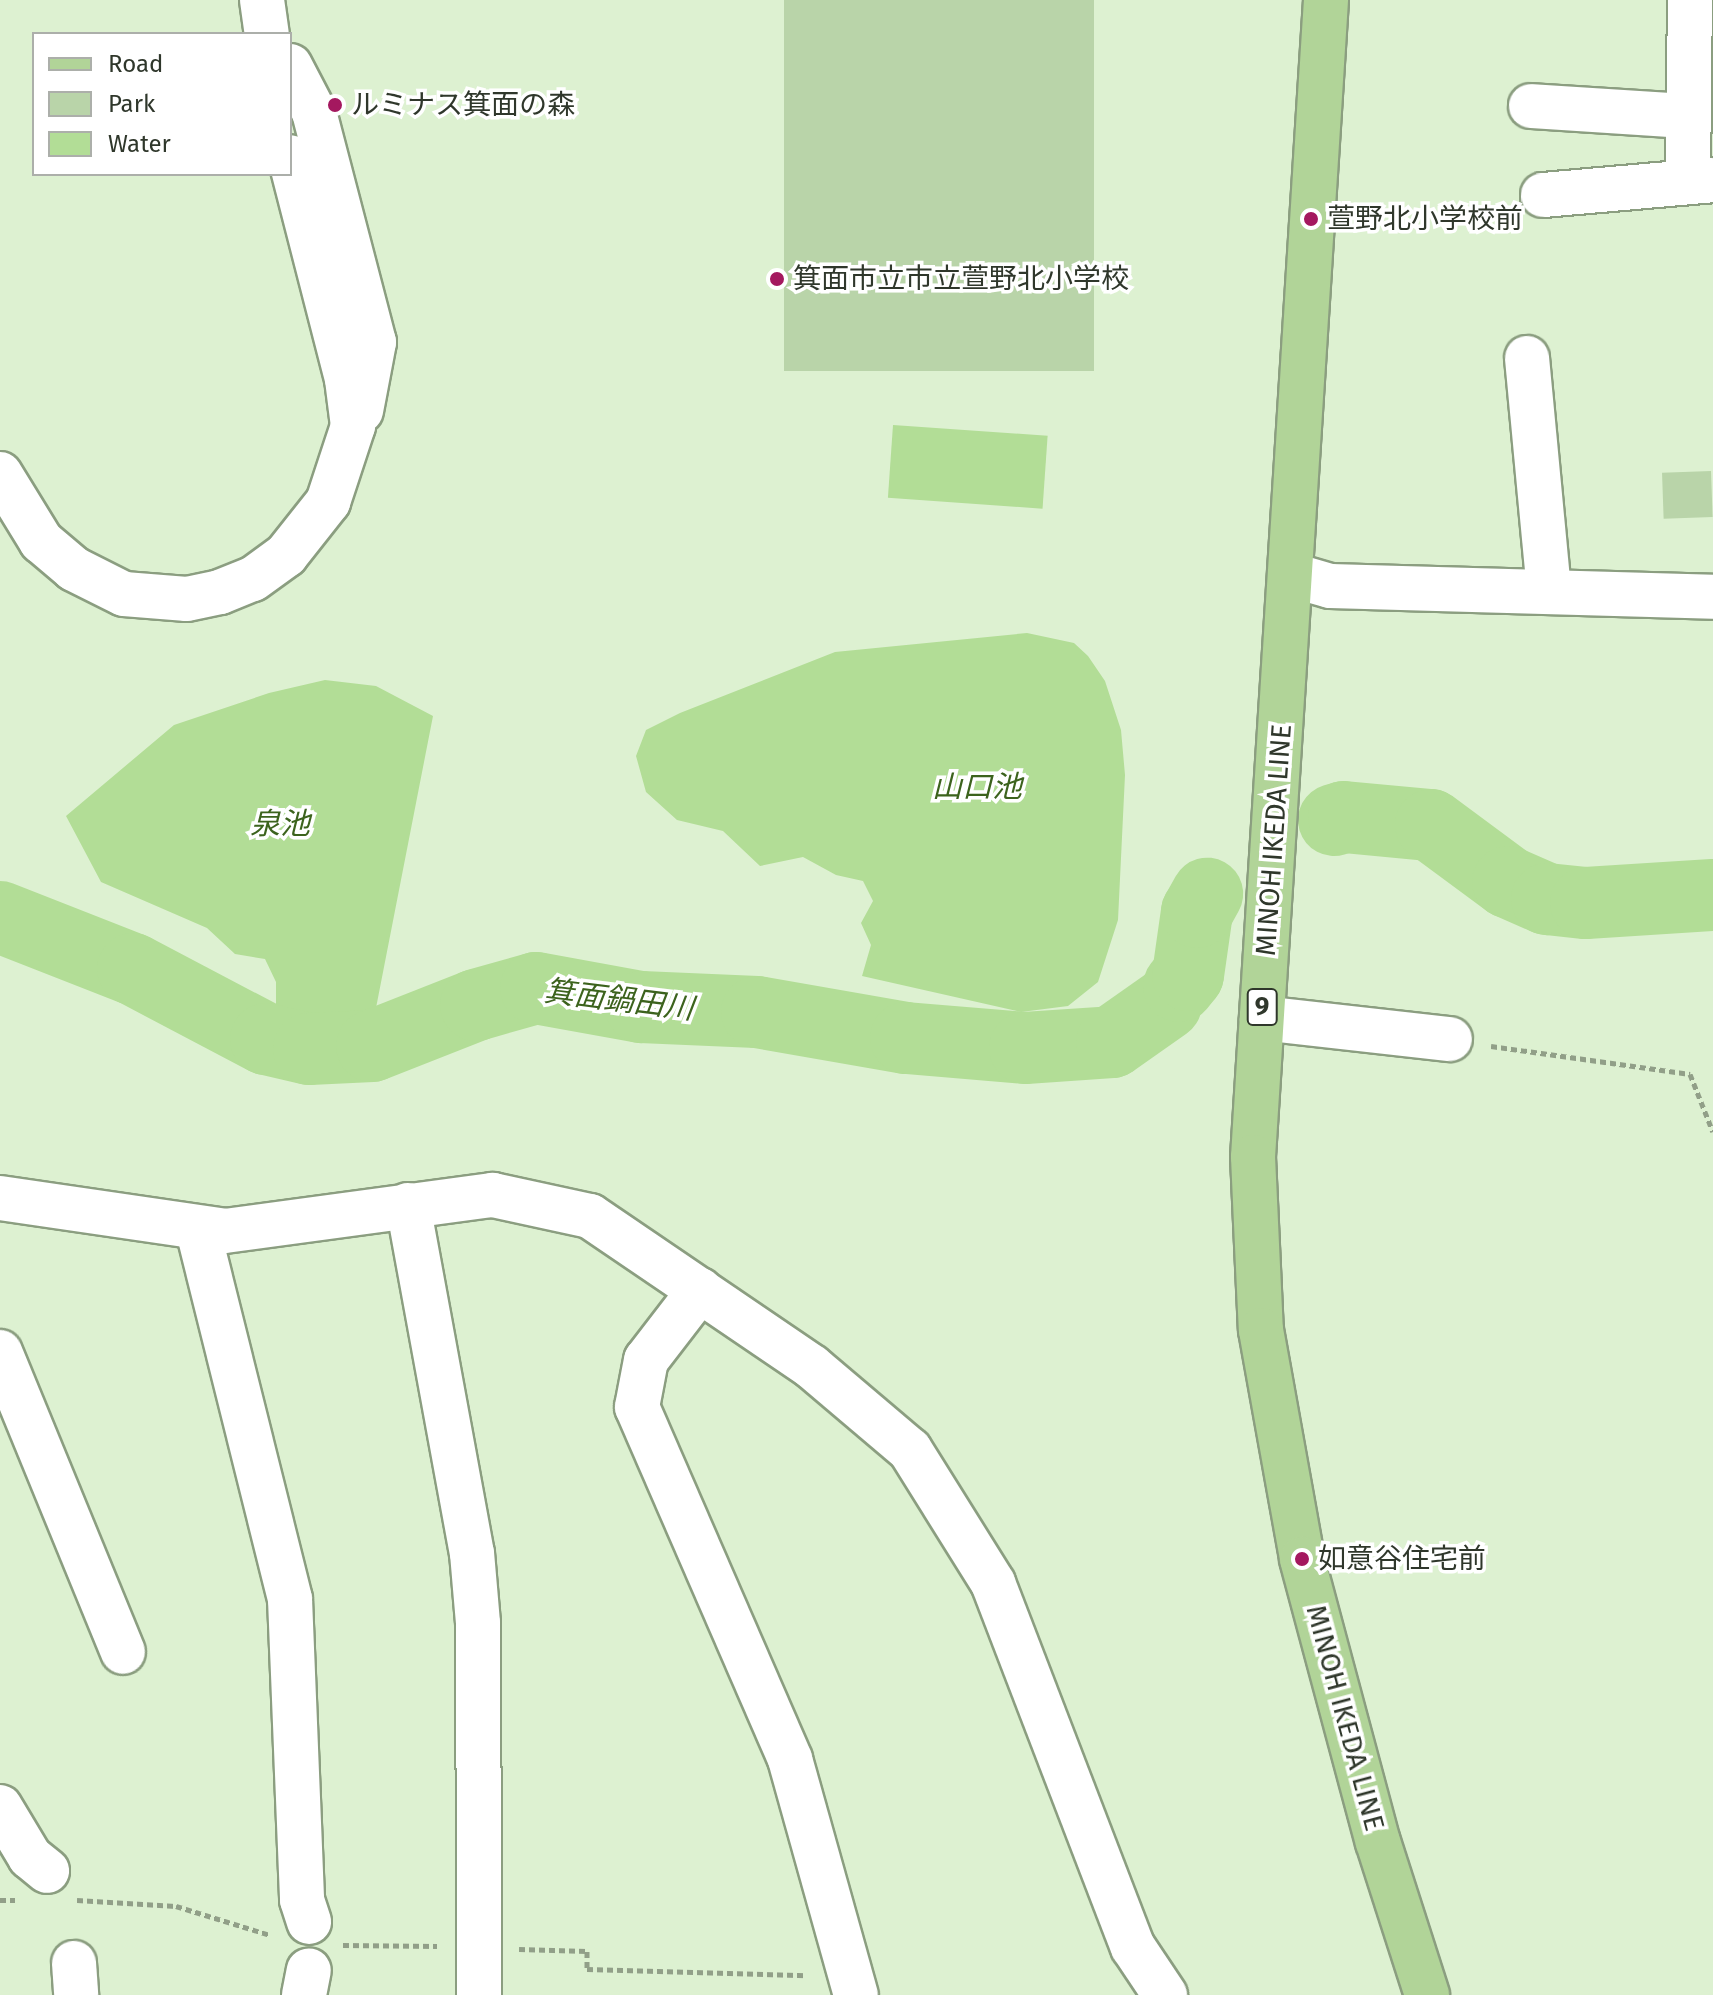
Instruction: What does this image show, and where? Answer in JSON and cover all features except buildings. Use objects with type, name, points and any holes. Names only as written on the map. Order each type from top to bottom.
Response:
[{"type":"main road","name":"MINOH IKEDA LINE","points":[[1326,0],[1253,1157],[1261,1330],[1302,1559],[1378,1842],[1427,1995]]},
{"type":"street","points":[[1543,195],[1700,181],[1687,116],[1690,0]]},
{"type":"street","points":[[0,474],[41,541],[74,569],[139,598],[187,599],[253,579],[286,555],[328,502],[353,426],[366,401],[374,342],[314,112],[292,72]]},
{"type":"street","points":[[1531,106],[1687,116]]},
{"type":"street","points":[[292,165],[347,379],[353,426]]},
{"type":"street","points":[[1527,358],[1549,591]]},
{"type":"street","points":[[1292,575],[1330,586],[1713,597]]},
{"type":"street","points":[[1262,1018],[1450,1039]]},
{"type":"street","points":[[0,1198],[198,1230],[493,1195],[590,1216],[700,1290],[812,1367],[910,1450],[993,1583],[1133,1947],[1165,1995]]},
{"type":"street","points":[[408,1205],[472,1553],[478,1623],[479,1995]]},
{"type":"street","points":[[198,1230],[290,1599],[306,1953]]},
{"type":"street","points":[[700,1290],[646,1360],[637,1407],[790,1759],[856,1995]]},
{"type":"street","points":[[0,1352],[123,1652]]},
{"type":"street","points":[[0,1807],[30,1857],[52,1886]]},
{"type":"path","points":[[1450,1039],[1690,1074],[1713,1132]]},
{"type":"path","points":[[0,1900],[52,1886],[176,1906],[306,1953],[479,1947],[587,1951],[587,1969],[814,1975]]},
{"type":"green space","points":[[784,0],[1094,0],[1094,371],[784,371]]},
{"type":"green space","points":[[1711,471],[1713,517],[1664,519],[1662,473]]},
{"type":"water","points":[[893,425],[1048,436],[1043,509],[888,498]]},
{"type":"water","name":"山口池","points":[[1027,633],[1074,643],[1088,656],[1105,681],[1121,730],[1125,775],[1118,920],[1098,982],[1068,1006],[1021,1012],[862,976],[871,945],[861,923],[873,901],[863,881],[836,875],[803,857],[760,866],[723,831],[677,820],[646,792],[636,756],[646,730],[680,713],[835,652]]},
{"type":"water","name":"泉池","points":[[325,680],[376,686],[433,716],[376,1008],[320,1022],[276,1016],[276,982],[265,959],[235,954],[207,928],[101,882],[66,816],[174,725],[269,693]]},
{"type":"waterway","name":"箕面鍋田川","points":[[1334,820],[1344,817],[1431,825],[1508,882],[1547,899],[1586,903],[1713,895]]},
{"type":"waterway","name":"箕面鍋田川","points":[[1179,986],[1188,975],[1197,912],[1207,894]]},
{"type":"waterway","name":"箕面鍋田川","points":[[0,917],[133,969],[266,1039],[309,1049],[372,1046],[476,1005],[536,988],[641,1007],[757,1012],[906,1038],[1025,1048],[1112,1042],[1166,1004]]},
{"type":"waterway","points":[[0,945],[51,935]]},
{"type":"place","name":"ルミナス箕面の森","points":[[335,105]]},
{"type":"place","name":"萱野北小学校前","points":[[1311,219]]},
{"type":"place","name":"箕面市立市立萱野北小学校","points":[[777,279]]},
{"type":"place","name":"如意谷住宅前","points":[[1302,1559]]}]
